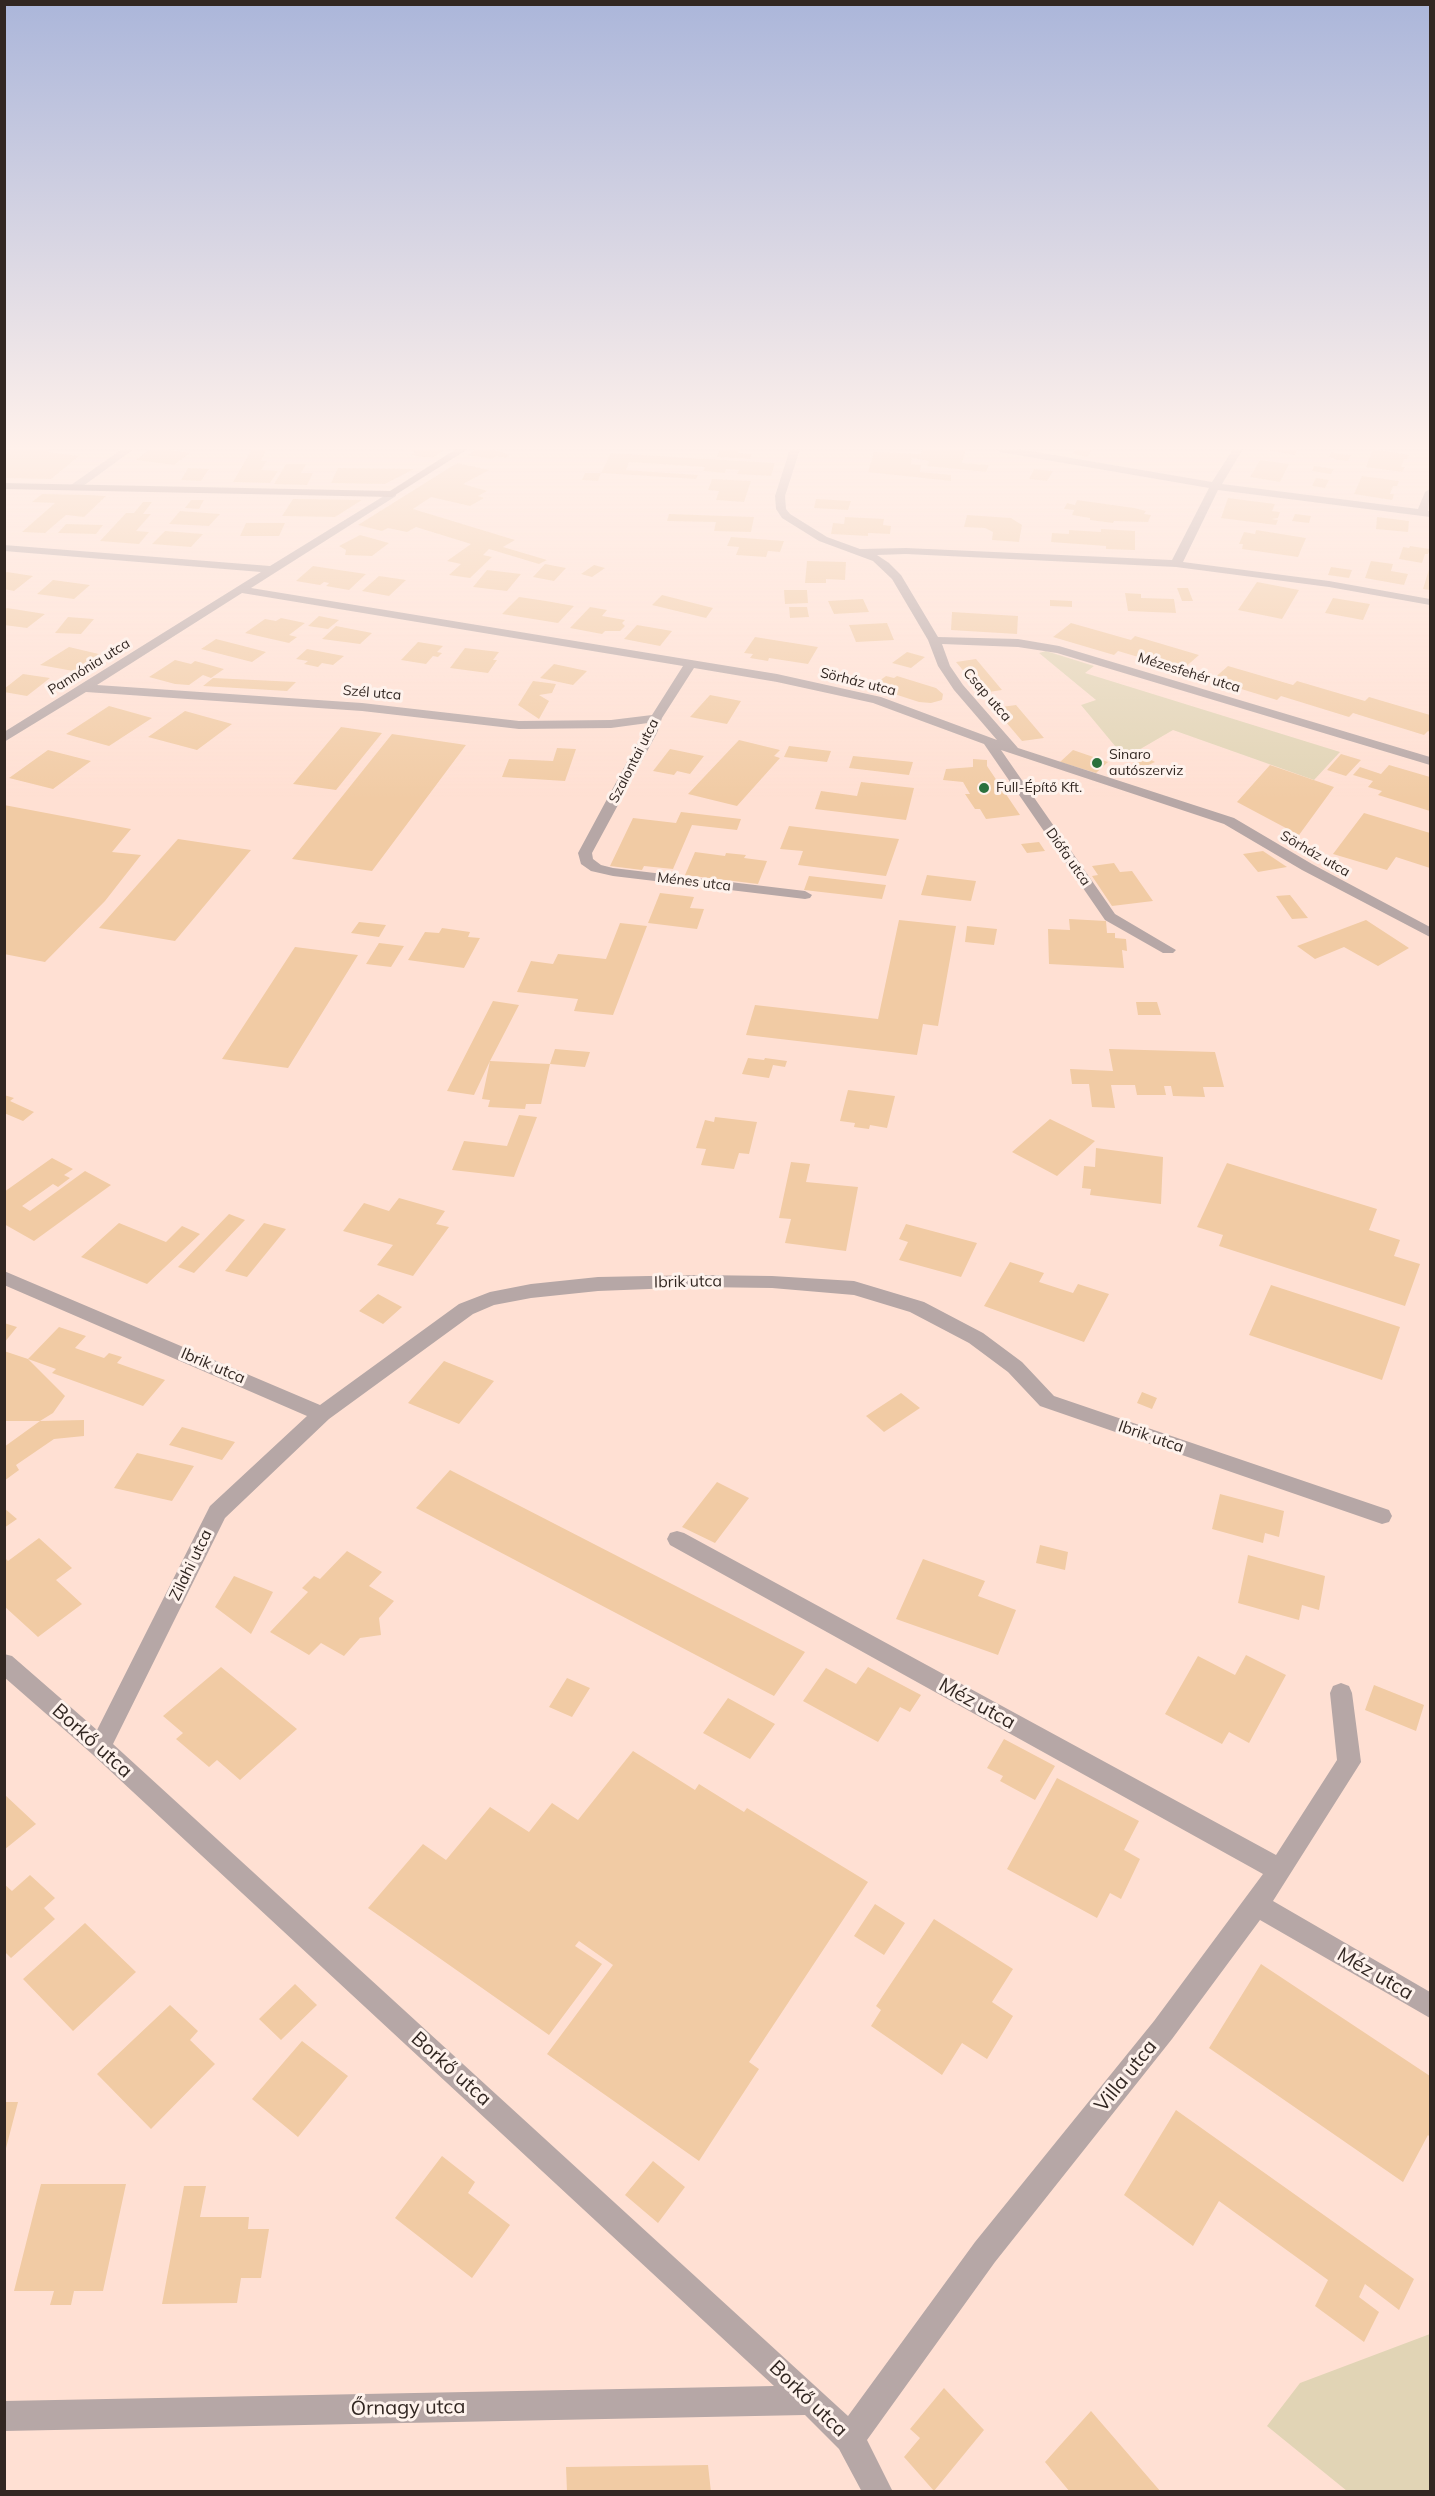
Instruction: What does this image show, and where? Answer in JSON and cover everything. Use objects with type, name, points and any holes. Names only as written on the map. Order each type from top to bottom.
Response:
[{"type":"street","points":[[226,565],[271,569]]},
{"type":"street","name":"Pannónia utca","points":[[4,738],[277,565]]},
{"type":"street","name":"Csap utca","points":[[884,565],[897,577],[934,640],[944,666],[958,687],[1015,751]]},
{"type":"street","points":[[1187,565],[1329,584],[1431,602]]},
{"type":"street","name":"Sörház utca","points":[[239,589],[777,678],[877,700],[1015,751],[1229,821],[1413,926],[1431,933]]},
{"type":"street","name":"Mézesfehér utca","points":[[934,640],[1018,643],[1059,650],[1431,761]]},
{"type":"street","name":"Szalontai utca","points":[[586,861],[585,853],[651,733],[656,718],[690,664]]},
{"type":"street","name":"Szél utca","points":[[85,688],[362,707],[519,725],[611,724],[656,718]]},
{"type":"street","name":"Diófa utca","points":[[989,742],[1110,917],[1168,950]]},
{"type":"street","name":"Ménes utca","points":[[586,861],[596,868],[613,872],[805,895]]},
{"type":"street","name":"Ibrik utca","points":[[4,1277],[322,1413],[466,1309],[490,1299],[531,1291],[598,1284],[700,1281],[772,1282],[854,1288],[917,1307],[976,1338],[1015,1367],[1047,1401],[1382,1516]]},
{"type":"street","name":"Zilahi utca","points":[[100,1747],[217,1512],[322,1413]]},
{"type":"street","name":"Méz utca","points":[[677,1539],[1278,1869]]},
{"type":"street","name":"Borkő utca","points":[[4,1663],[100,1747],[811,2400],[850,2438],[878,2492]]},
{"type":"street","name":"Villa utca","points":[[850,2438],[985,2252],[1163,2030],[1257,1905],[1278,1869],[1349,1762],[1341,1693]]},
{"type":"street","name":"Méz utca","points":[[1257,1905],[1431,2006]]},
{"type":"street","name":"Őrnagy utca","points":[[4,2416],[811,2400]]},
{"type":"shaded area","points":[[1046,651],[1094,666],[1085,673],[1340,752],[1314,780],[1173,730],[1125,758],[1081,705],[1096,700],[1039,653]]},
{"type":"shaded area","points":[[1430,2334],[1430,2491],[1347,2491],[1267,2426],[1300,2383]]},
{"type":"building","points":[[459,565],[483,565],[470,578],[449,575]]},
{"type":"building","points":[[544,565],[566,568],[554,581],[533,577]]},
{"type":"building","points":[[593,565],[605,568],[592,577],[581,574]]},
{"type":"building","points":[[807,565],[846,565],[845,580],[826,579],[826,583],[805,583]]},
{"type":"building","points":[[1369,565],[1393,565],[1391,571],[1408,574],[1404,585],[1365,578]]},
{"type":"building","points":[[313,566],[366,574],[349,590],[326,586],[329,583],[324,582],[320,585],[296,581]]},
{"type":"building","points":[[1430,566],[1430,590],[1423,589]]},
{"type":"building","points":[[1331,567],[1352,570],[1349,578],[1328,575]]},
{"type":"building","points":[[487,570],[521,574],[507,591],[473,587]]},
{"type":"building","points":[[7,572],[33,576],[14,591],[4,589],[4,574]]},
{"type":"building","points":[[379,576],[406,580],[389,596],[362,591]]},
{"type":"building","points":[[53,580],[90,585],[74,599],[37,594]]},
{"type":"building","points":[[1257,582],[1299,590],[1282,619],[1238,610]]},
{"type":"building","points":[[1177,588],[1188,588],[1193,601],[1182,601]]},
{"type":"building","points":[[784,590],[807,590],[808,603],[785,604]]},
{"type":"building","points":[[1125,593],[1141,594],[1141,598],[1174,599],[1176,613],[1128,611]]},
{"type":"building","points":[[662,595],[713,608],[706,618],[652,605]]},
{"type":"building","points":[[519,597],[574,606],[558,623],[502,614]]},
{"type":"building","points":[[1333,598],[1370,604],[1363,620],[1325,613]]},
{"type":"building","points":[[863,599],[869,612],[834,614],[828,601]]},
{"type":"building","points":[[1050,600],[1072,601],[1072,607],[1050,606]]},
{"type":"building","points":[[590,607],[607,610],[602,616],[625,620],[622,623],[625,626],[620,631],[605,631],[602,634],[570,628]]},
{"type":"building","points":[[789,607],[807,607],[809,617],[790,618]]},
{"type":"building","points":[[7,608],[45,614],[27,628],[4,625],[4,610]]},
{"type":"building","points":[[952,612],[1018,616],[1017,634],[951,630]]},
{"type":"building","points":[[319,616],[339,620],[328,629],[308,626]]},
{"type":"building","points":[[68,617],[94,619],[81,634],[55,633]]},
{"type":"building","points":[[281,618],[305,623],[289,635],[297,637],[289,643],[245,633],[265,619],[276,621]]},
{"type":"building","points":[[887,623],[894,640],[856,642],[849,625]]},
{"type":"building","points":[[1071,623],[1131,640],[1135,636],[1199,655],[1182,670],[1118,651],[1114,655],[1053,637]]},
{"type":"building","points":[[637,625],[672,631],[660,646],[624,639]]},
{"type":"building","points":[[336,626],[372,633],[360,644],[322,639]]},
{"type":"building","points":[[755,637],[818,647],[808,664],[769,658],[768,661],[750,658],[753,654],[744,653]]},
{"type":"building","points":[[216,639],[266,652],[252,662],[201,649]]},
{"type":"building","points":[[418,642],[443,646],[437,652],[442,653],[438,657],[433,656],[426,664],[401,660]]},
{"type":"building","points":[[69,647],[103,655],[79,672],[40,665]]},
{"type":"building","points":[[465,648],[499,652],[493,660],[497,660],[488,673],[450,668]]},
{"type":"building","points":[[307,649],[344,656],[333,665],[322,663],[318,667],[304,664],[308,661],[296,659]]},
{"type":"building","points":[[907,652],[925,657],[911,668],[892,663]]},
{"type":"building","points":[[976,659],[1002,690],[982,693],[956,662]]},
{"type":"building","points":[[175,660],[191,664],[195,661],[224,669],[211,678],[203,675],[189,685],[149,677]]},
{"type":"building","points":[[554,664],[587,671],[573,685],[540,678]]},
{"type":"building","points":[[1228,666],[1293,685],[1297,681],[1365,701],[1369,697],[1430,715],[1430,732],[1424,735],[1353,713],[1349,717],[1281,696],[1277,700],[1212,680]]},
{"type":"building","points":[[23,674],[50,678],[27,696],[4,692],[4,689]]},
{"type":"building","points":[[886,676],[894,678],[897,676],[936,688],[943,694],[942,700],[931,703],[919,702],[879,689],[882,686],[875,684]]},
{"type":"building","points":[[213,678],[296,682],[287,691],[203,686]]},
{"type":"building","points":[[533,681],[556,684],[552,693],[539,695],[549,701],[539,719],[518,705]]},
{"type":"building","points":[[710,695],[741,701],[727,724],[690,717]]},
{"type":"building","points":[[1016,705],[1044,738],[1022,741],[994,708]]},
{"type":"building","points":[[109,706],[152,718],[109,746],[66,734]]},
{"type":"building","points":[[185,711],[232,724],[197,750],[148,737]]},
{"type":"building","points":[[341,727],[382,733],[336,790],[293,784]]},
{"type":"building","points":[[392,734],[466,745],[372,871],[292,859]]},
{"type":"building","points":[[739,740],[780,750],[774,756],[780,758],[737,806],[688,794]]},
{"type":"building","points":[[789,746],[831,751],[827,762],[784,757]]},
{"type":"building","points":[[557,748],[576,749],[565,781],[502,777],[509,759],[553,761]]},
{"type":"building","points":[[670,749],[704,756],[690,774],[677,771],[674,775],[653,771]]},
{"type":"building","points":[[48,750],[91,761],[53,789],[9,778]]},
{"type":"building","points":[[1073,750],[1108,762],[1096,773],[1060,762]]},
{"type":"building","points":[[1140,754],[1155,762],[1142,768],[1128,759]]},
{"type":"building","points":[[1341,754],[1361,760],[1346,776],[1327,770]]},
{"type":"building","points":[[853,756],[913,762],[909,775],[849,768]]},
{"type":"building","name":"Full-Építő Kft.","points":[[973,759],[987,760],[987,766],[1020,815],[986,819],[980,809],[975,809],[965,794],[970,794],[963,782],[943,780],[946,769],[973,767]]},
{"type":"building","points":[[1270,765],[1334,787],[1299,835],[1237,802]]},
{"type":"building","points":[[1389,765],[1430,777],[1430,811],[1378,795],[1382,791],[1368,787],[1373,781],[1353,775],[1360,767],[1381,774]]},
{"type":"building","points":[[861,782],[914,788],[906,820],[815,809],[821,791],[857,796]]},
{"type":"building","points":[[4,805],[131,829],[112,852],[141,855],[105,901],[45,962],[4,954]]},
{"type":"building","points":[[681,812],[741,819],[737,830],[692,825],[673,869],[644,866],[642,870],[610,866],[633,818],[676,823]]},
{"type":"building","points":[[1364,813],[1430,833],[1430,868],[1396,857],[1387,870],[1333,854]]},
{"type":"building","points":[[789,826],[899,839],[886,876],[798,865],[803,851],[780,849]]},
{"type":"building","points":[[178,839],[251,850],[175,941],[99,928]]},
{"type":"building","points":[[1039,842],[1045,851],[1027,853],[1021,844]]},
{"type":"building","points":[[1263,851],[1287,867],[1258,872],[1243,854]]},
{"type":"building","points":[[695,852],[725,856],[726,853],[746,855],[744,858],[767,861],[758,884],[685,875]]},
{"type":"building","points":[[1114,863],[1120,872],[1132,871],[1153,901],[1112,906],[1092,876],[1098,875],[1092,866]]},
{"type":"building","points":[[927,875],[976,881],[971,901],[921,895]]},
{"type":"building","points":[[809,876],[886,885],[882,899],[804,890]]},
{"type":"building","points":[[660,893],[694,897],[690,908],[704,909],[697,929],[648,923]]},
{"type":"building","points":[[1290,895],[1308,918],[1292,919],[1276,896]]},
{"type":"building","points":[[1069,919],[1106,921],[1107,933],[1115,933],[1115,938],[1126,939],[1127,951],[1122,950],[1124,968],[1049,964],[1048,929],[1070,930]]},
{"type":"building","points":[[899,920],[956,926],[938,1026],[923,1024],[917,1055],[746,1035],[755,1005],[878,1019]]},
{"type":"building","points":[[1366,920],[1409,948],[1378,966],[1344,947],[1315,959],[1297,946]]},
{"type":"building","points":[[359,922],[386,925],[379,937],[351,933]]},
{"type":"building","points":[[620,923],[647,926],[613,1015],[574,1011],[578,999],[517,992],[531,961],[553,964],[558,954],[606,959]]},
{"type":"building","points":[[967,926],[997,929],[994,945],[965,942]]},
{"type":"building","points":[[442,928],[470,932],[468,937],[480,938],[464,968],[408,960],[425,932],[439,933]]},
{"type":"building","points":[[379,943],[404,946],[391,967],[366,964]]},
{"type":"building","points":[[295,947],[358,955],[288,1068],[222,1059]]},
{"type":"building","points":[[493,1001],[519,1005],[474,1095],[447,1091]]},
{"type":"building","points":[[1136,1002],[1157,1002],[1161,1015],[1138,1015]]},
{"type":"building","points":[[555,1049],[590,1052],[585,1067],[550,1064]]},
{"type":"building","points":[[1109,1049],[1215,1052],[1224,1087],[1203,1087],[1205,1097],[1173,1096],[1171,1086],[1164,1086],[1166,1095],[1137,1095],[1135,1085],[1111,1085],[1115,1108],[1092,1107],[1089,1084],[1072,1084],[1070,1069],[1113,1071]]},
{"type":"building","points":[[748,1058],[787,1061],[785,1067],[773,1065],[769,1078],[742,1074]]},
{"type":"building","points":[[490,1061],[550,1064],[541,1104],[526,1104],[525,1109],[488,1107],[490,1100],[482,1099]]},
{"type":"building","points":[[848,1090],[895,1096],[887,1128],[870,1125],[869,1129],[854,1127],[855,1123],[840,1121]]},
{"type":"building","points":[[4,1095],[14,1098],[10,1101],[34,1112],[23,1121],[4,1113]]},
{"type":"building","points":[[519,1115],[537,1117],[514,1177],[452,1170],[464,1141],[507,1146]]},
{"type":"building","points":[[715,1117],[757,1122],[749,1154],[739,1153],[734,1169],[701,1165],[706,1149],[696,1148],[705,1120],[714,1122]]},
{"type":"building","points":[[1050,1119],[1095,1141],[1057,1176],[1012,1152]]},
{"type":"building","points":[[1096,1148],[1163,1157],[1161,1204],[1090,1195],[1091,1189],[1082,1188],[1084,1166],[1095,1167]]},
{"type":"building","points":[[52,1158],[73,1169],[64,1175],[70,1178],[58,1187],[53,1184],[22,1206],[30,1211],[85,1171],[111,1185],[34,1241],[4,1224],[4,1192]]},
{"type":"building","points":[[791,1162],[810,1164],[806,1182],[858,1187],[846,1251],[785,1243],[791,1219],[779,1218]]},
{"type":"building","points":[[1227,1163],[1377,1209],[1369,1230],[1400,1240],[1394,1256],[1420,1264],[1405,1306],[1219,1246],[1223,1235],[1197,1227]]},
{"type":"building","points":[[399,1198],[445,1211],[436,1224],[449,1227],[413,1276],[377,1265],[393,1245],[343,1231],[364,1203],[389,1211]]},
{"type":"building","points":[[229,1214],[245,1220],[194,1273],[178,1267]]},
{"type":"building","points":[[119,1223],[166,1242],[182,1226],[200,1234],[147,1284],[81,1257]]},
{"type":"building","points":[[264,1223],[286,1229],[247,1277],[225,1271]]},
{"type":"building","points":[[906,1224],[977,1243],[961,1277],[899,1260],[908,1242],[899,1239]]},
{"type":"building","points":[[1010,1262],[1044,1273],[1039,1282],[1073,1293],[1078,1284],[1109,1294],[1084,1342],[984,1306]]},
{"type":"building","points":[[1271,1285],[1400,1327],[1382,1380],[1249,1335]]},
{"type":"building","points":[[378,1294],[402,1307],[383,1324],[359,1311]]},
{"type":"building","points":[[4,1323],[17,1327],[4,1343]]},
{"type":"building","points":[[59,1327],[86,1336],[75,1348],[104,1358],[109,1353],[122,1357],[117,1363],[165,1380],[143,1406],[52,1373],[56,1369],[28,1359]]},
{"type":"building","points":[[4,1351],[28,1359],[65,1396],[53,1413],[40,1421],[4,1421]]},
{"type":"building","points":[[444,1361],[494,1381],[459,1424],[408,1403]]},
{"type":"building","points":[[1142,1392],[1157,1398],[1152,1409],[1137,1403]]},
{"type":"building","points":[[901,1393],[920,1408],[884,1432],[866,1416]]},
{"type":"building","points":[[84,1420],[84,1436],[54,1439],[16,1465],[19,1470],[4,1481],[4,1447],[40,1421]]},
{"type":"building","points":[[182,1427],[235,1442],[222,1460],[169,1445]]},
{"type":"building","points":[[137,1453],[194,1466],[172,1501],[114,1488]]},
{"type":"building","points":[[450,1470],[805,1652],[774,1696],[416,1508]]},
{"type":"building","points":[[717,1482],[749,1498],[715,1543],[682,1527]]},
{"type":"building","points":[[1220,1494],[1284,1511],[1279,1537],[1265,1533],[1263,1543],[1212,1529]]},
{"type":"building","points":[[4,1508],[17,1519],[4,1528]]},
{"type":"building","points":[[39,1538],[72,1568],[56,1580],[82,1604],[38,1637],[4,1606],[4,1557],[8,1561]]},
{"type":"building","points":[[1040,1545],[1068,1552],[1065,1570],[1036,1563]]},
{"type":"building","points":[[347,1551],[382,1572],[369,1586],[394,1601],[379,1618],[381,1635],[360,1638],[344,1656],[321,1643],[309,1655],[270,1632],[308,1592],[302,1588],[314,1576],[320,1579]]},
{"type":"building","points":[[1248,1555],[1325,1576],[1319,1610],[1302,1605],[1299,1620],[1238,1603]]},
{"type":"building","points":[[923,1559],[985,1581],[978,1596],[1016,1610],[998,1655],[896,1619]]},
{"type":"building","points":[[234,1576],[273,1592],[251,1634],[215,1607]]},
{"type":"building","points":[[1246,1655],[1286,1675],[1249,1743],[1229,1732],[1222,1744],[1165,1714],[1198,1656],[1235,1675]]},
{"type":"building","points":[[221,1667],[297,1729],[240,1780],[217,1760],[209,1767],[176,1739],[183,1733],[163,1716]]},
{"type":"building","points":[[868,1667],[921,1695],[910,1712],[900,1707],[878,1742],[803,1701],[826,1668],[856,1684]]},
{"type":"building","points":[[567,1678],[590,1688],[572,1717],[549,1707]]},
{"type":"building","points":[[1374,1685],[1424,1705],[1416,1731],[1365,1710]]},
{"type":"building","points":[[728,1698],[775,1724],[750,1759],[703,1733]]},
{"type":"building","points":[[1004,1739],[1055,1766],[1035,1800],[1000,1781],[1003,1776],[987,1768]]},
{"type":"building","points":[[633,1751],[695,1790],[699,1784],[744,1812],[747,1808],[868,1882],[749,2062],[759,2069],[699,2161],[547,2054],[613,1965],[579,1941],[575,1946],[602,1964],[549,2035],[368,1908],[423,1844],[446,1860],[490,1807],[529,1832],[552,1803],[578,1820]]},
{"type":"building","points":[[1057,1778],[1139,1821],[1124,1850],[1140,1859],[1121,1899],[1110,1893],[1097,1918],[1007,1869]]},
{"type":"building","points":[[4,1794],[36,1824],[4,1850]]},
{"type":"building","points":[[30,1875],[55,1898],[44,1908],[55,1919],[11,1958],[4,1951],[4,1884],[12,1891]]},
{"type":"building","points":[[875,1904],[905,1923],[884,1955],[854,1936]]},
{"type":"building","points":[[934,1919],[1013,1969],[992,2002],[1013,2016],[987,2059],[962,2043],[942,2075],[871,2026],[881,2010],[876,2006]]},
{"type":"building","points":[[85,1923],[136,1972],[73,2031],[23,1979]]},
{"type":"building","points":[[1261,1964],[1430,2076],[1430,2137],[1428,2135],[1403,2182],[1209,2048]]},
{"type":"building","points":[[295,1984],[317,2005],[281,2040],[259,2019]]},
{"type":"building","points":[[170,2005],[198,2031],[190,2040],[215,2064],[151,2129],[97,2074]]},
{"type":"building","points":[[302,2041],[348,2076],[298,2137],[252,2099]]},
{"type":"building","points":[[4,2102],[18,2102],[5,2152],[4,2151]]},
{"type":"building","points":[[1176,2110],[1414,2279],[1399,2310],[1365,2284],[1359,2297],[1379,2312],[1364,2342],[1315,2306],[1328,2280],[1219,2201],[1193,2246],[1124,2195]]},
{"type":"building","points":[[442,2156],[475,2182],[468,2193],[510,2225],[472,2278],[395,2218]]},
{"type":"building","points":[[653,2161],[685,2187],[658,2223],[625,2195]]},
{"type":"building","points":[[41,2184],[126,2184],[103,2291],[74,2291],[71,2305],[50,2305],[54,2291],[14,2291]]},
{"type":"building","points":[[184,2186],[206,2186],[200,2217],[249,2217],[248,2229],[269,2229],[261,2278],[241,2278],[237,2303],[162,2304]]},
{"type":"building","points":[[944,2388],[984,2430],[934,2491],[904,2457],[920,2438],[910,2429]]},
{"type":"building","points":[[1091,2411],[1161,2492],[1070,2492],[1045,2462]]},
{"type":"building","points":[[708,2465],[711,2492],[567,2492],[566,2467]]},
{"type":"place","name":"Sinaro autószerviz","points":[[1097,763]]},
{"type":"place","name":"Full-Építő Kft.","points":[[984,788]]}]
